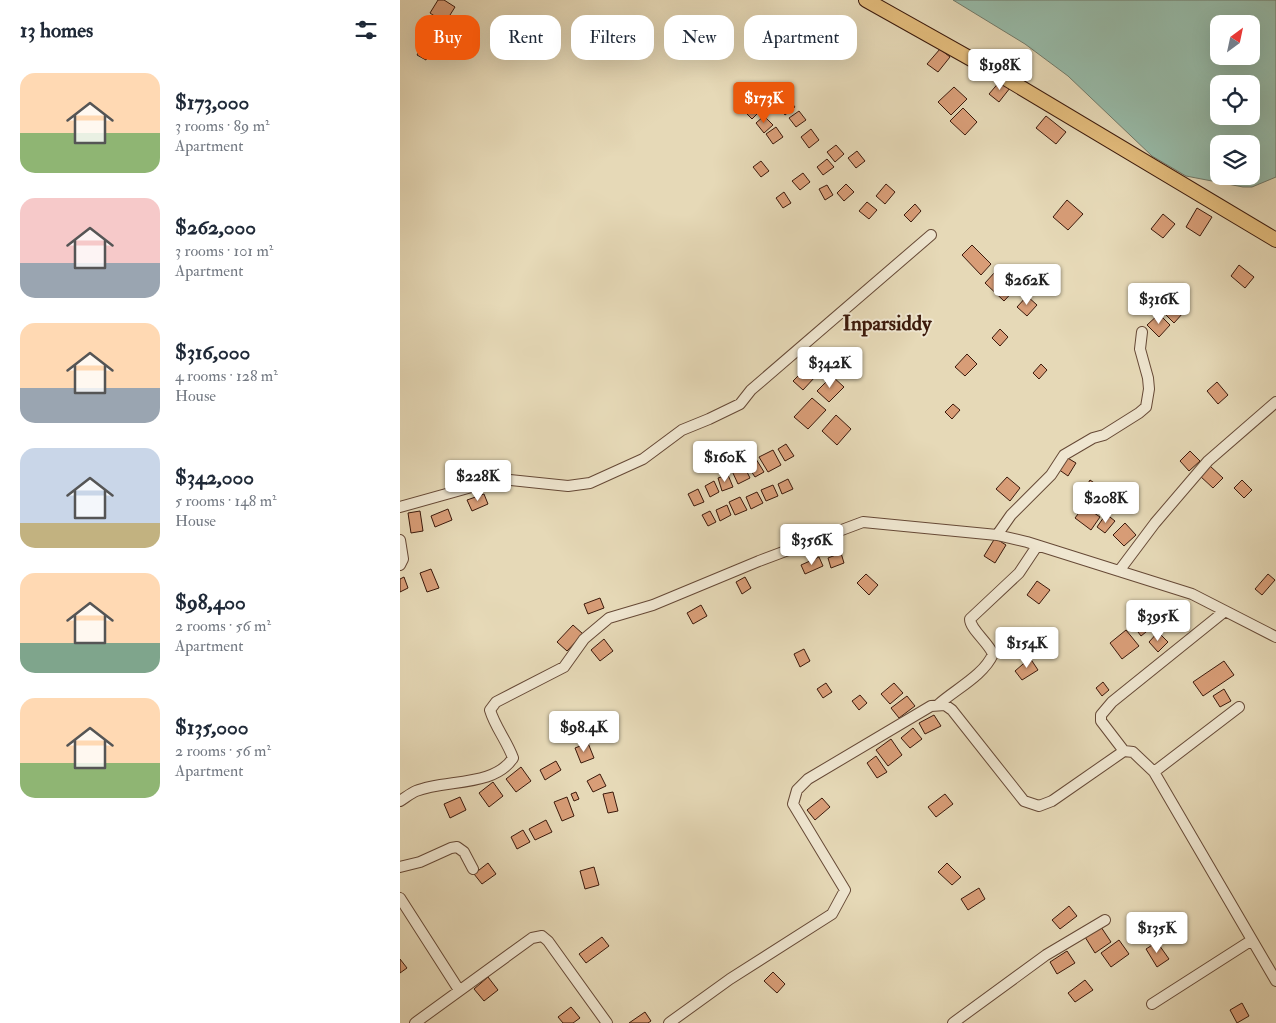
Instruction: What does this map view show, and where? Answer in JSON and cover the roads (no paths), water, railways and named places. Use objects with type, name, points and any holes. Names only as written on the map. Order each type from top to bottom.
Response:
[{"type":"main road","points":[[866,0],[1014,84],[1276,240]]},
{"type":"street","points":[[400,507],[500,479],[568,486],[590,483],[643,459],[682,430],[740,404],[751,390],[931,235]]},
{"type":"street","points":[[997,535],[1011,515],[1050,475],[1064,455],[1085,441],[1104,435],[1140,413],[1146,407],[1149,389],[1140,350],[1142,332]]},
{"type":"street","points":[[1119,571],[1155,523],[1208,461],[1276,402]]},
{"type":"street","points":[[400,801],[416,791],[481,779],[507,767],[513,758],[494,722],[490,710],[496,702],[564,667],[584,639],[609,618],[653,605],[759,561],[863,522],[997,535],[1037,546],[1192,594],[1276,637]]},
{"type":"street","points":[[400,540],[403,559],[400,565]]},
{"type":"street","points":[[939,704],[972,679],[989,663],[993,654],[989,645],[972,627],[970,619],[1019,573],[1037,546]]},
{"type":"street","points":[[1124,751],[1101,721],[1101,715],[1112,702],[1225,611]]},
{"type":"street","points":[[669,1023],[730,979],[832,914],[845,890],[793,804],[797,790],[808,779],[931,706],[939,704],[945,705],[952,710],[1024,801],[1039,806],[1052,802],[1124,751],[1133,752],[1154,772],[1276,981]]},
{"type":"street","points":[[1154,772],[1239,707]]},
{"type":"street","points":[[400,867],[420,862],[457,847],[464,852],[473,869]]},
{"type":"street","points":[[400,898],[459,990]]},
{"type":"street","points":[[953,1023],[1046,955],[1105,920]]},
{"type":"street","points":[[415,1023],[532,938],[542,936],[548,941],[607,1023]]},
{"type":"street","points":[[1152,1004],[1252,940]]},
{"type":"district","name":"Inparsiddy","points":[[887,323]]}]
